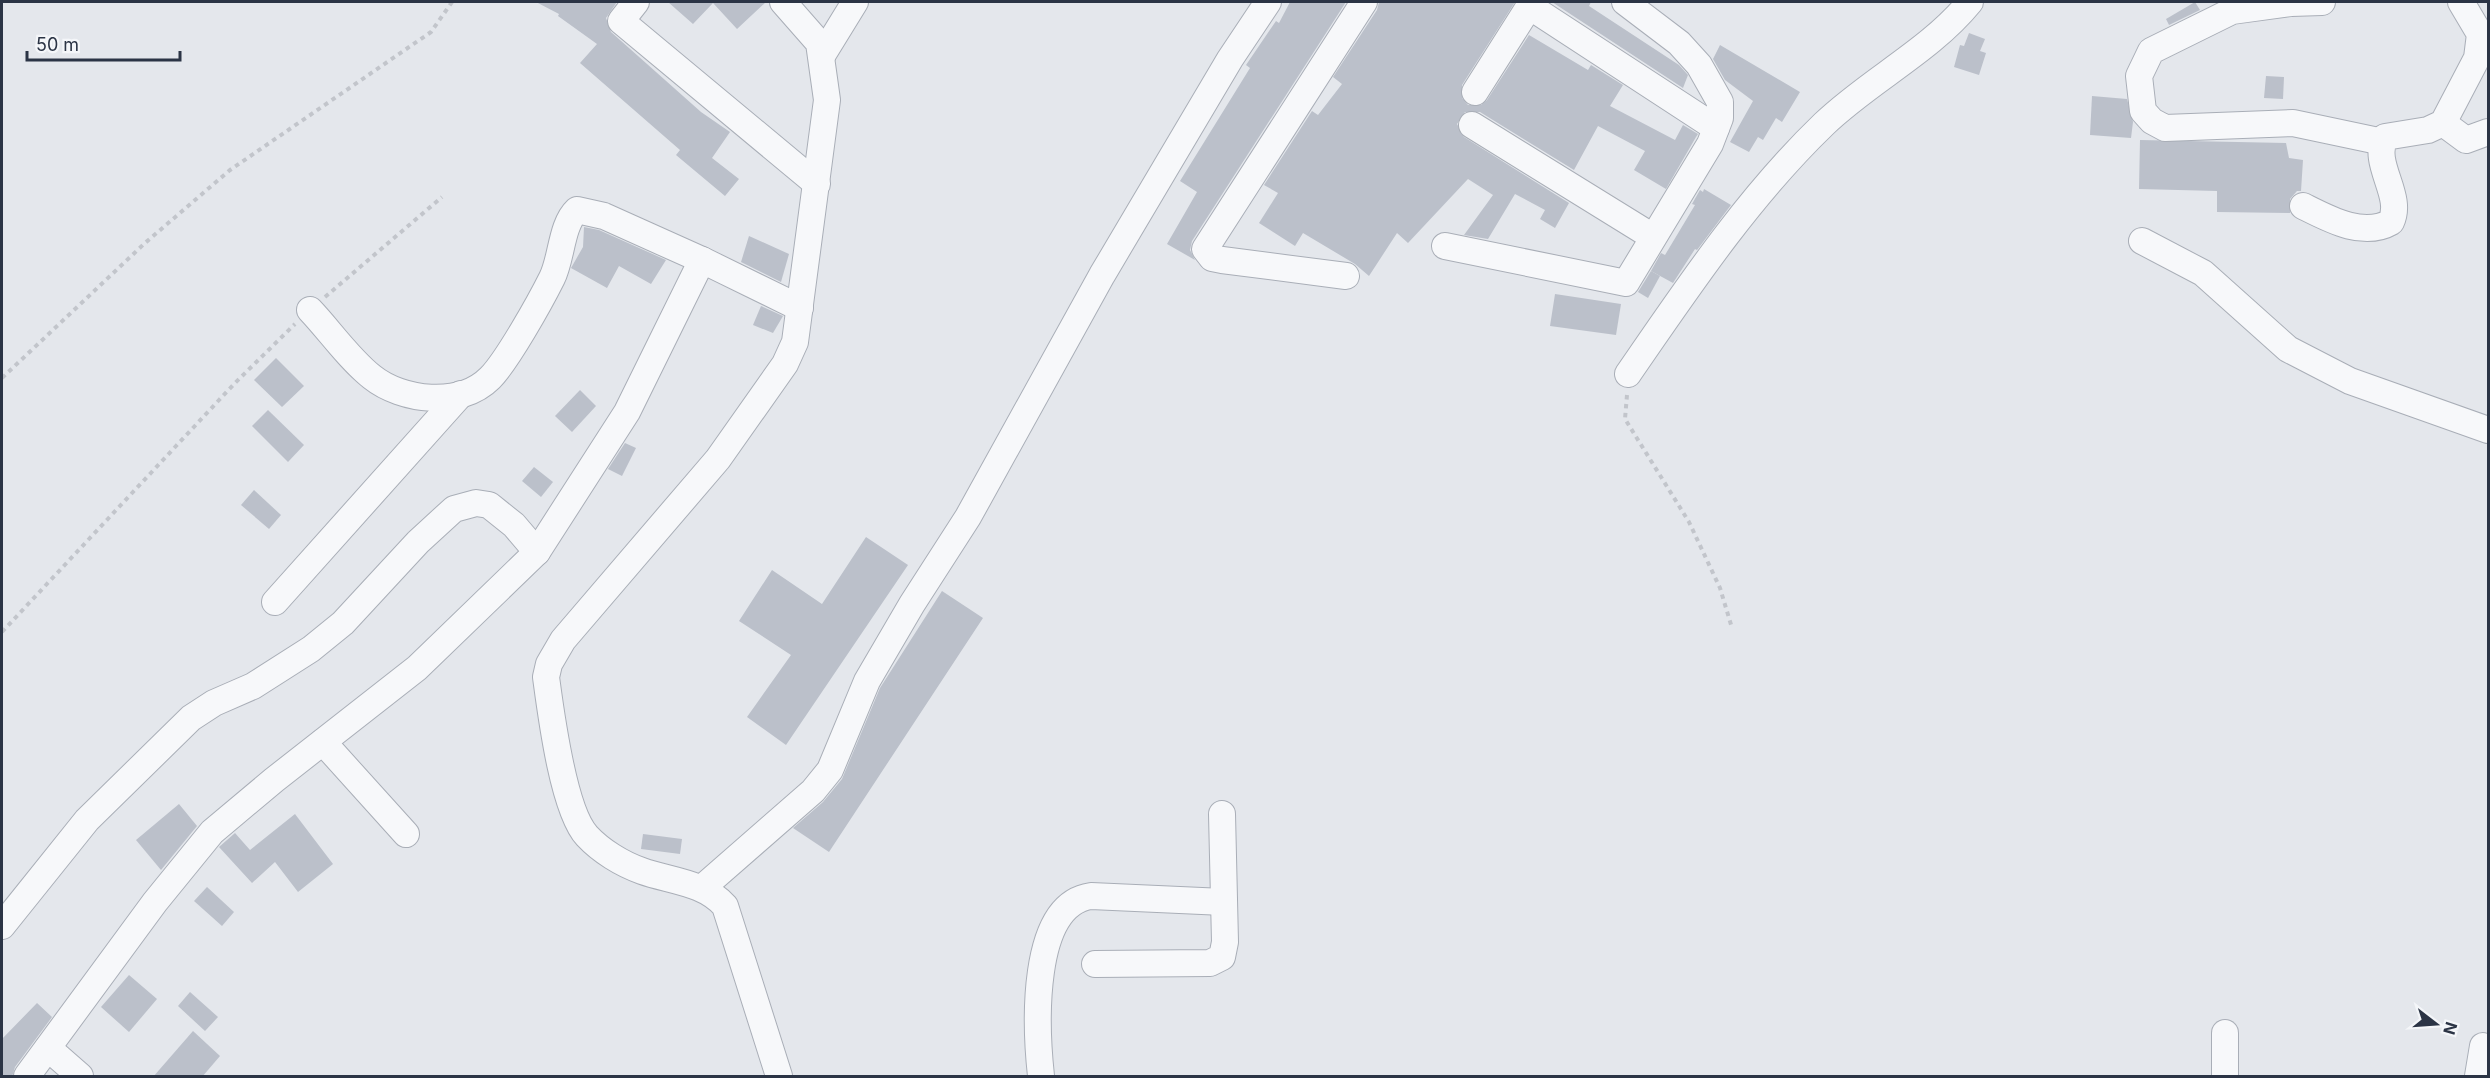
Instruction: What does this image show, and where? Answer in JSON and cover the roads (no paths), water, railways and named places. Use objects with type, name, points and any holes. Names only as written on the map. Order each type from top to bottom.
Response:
[{"type":"street","points":[[636,2],[621,21],[817,184]]},
{"type":"street","points":[[779,1077],[730,917],[717,897],[702,888],[634,867],[619,860],[586,835],[573,814],[546,677],[549,664],[563,640],[718,459],[785,364],[795,342],[827,114],[823,54],[819,43],[783,2]]},
{"type":"street","points":[[823,54],[855,2]]},
{"type":"street","points":[[702,888],[813,791],[830,770],[867,681],[912,604],[968,517],[1108,265],[1230,59],[1268,2]]},
{"type":"street","points":[[1346,276],[1222,260],[1212,258],[1205,249],[1364,2]]},
{"type":"street","points":[[1445,246],[1626,283],[1710,144],[1720,118],[1720,102],[1699,65],[1679,43],[1625,2]]},
{"type":"street","points":[[1628,374],[1695,276],[1774,177],[1826,123],[1900,65],[1958,16],[1970,2]]},
{"type":"street","points":[[2322,2],[2291,3],[2232,11],[2151,51],[2139,76],[2143,111],[2152,121],[2165,128],[2293,123],[2383,142]]},
{"type":"street","points":[[2303,206],[2346,225],[2367,230],[2380,229],[2391,222],[2396,206],[2382,152],[2385,137],[2428,130],[2443,123],[2478,58],[2480,34],[2461,2]]},
{"type":"street","points":[[1475,92],[1530,4],[1716,128]]},
{"type":"street","points":[[2443,123],[2466,140],[2488,132]]},
{"type":"street","points":[[1472,125],[1653,237]]},
{"type":"street","points":[[310,310],[371,376],[391,390],[407,396],[430,398],[461,394],[477,388],[490,378],[506,355],[552,277],[567,226],[577,210],[604,216],[702,260],[800,308]]},
{"type":"street","points":[[2142,241],[2203,273],[2288,349],[2350,381],[2488,430]]},
{"type":"street","points":[[27,1077],[155,902],[212,832],[417,668],[537,552],[627,412],[702,260]]},
{"type":"street","points":[[275,602],[461,394]]},
{"type":"street","points":[[2,926],[87,820],[191,718],[214,703],[253,686],[311,648],[343,622],[418,542],[454,509],[476,502],[489,506],[514,525],[537,552]]},
{"type":"street","points":[[323,742],[406,834]]},
{"type":"street","points":[[1095,964],[1210,963],[1217,961],[1224,951],[1222,813]]},
{"type":"street","points":[[1041,1077],[1037,1041],[1037,1003],[1052,931],[1066,906],[1074,900],[1091,896],[1224,902]]},
{"type":"street","points":[[2225,1034],[2225,1077]]},
{"type":"street","points":[[2478,1077],[2483,1046]]},
{"type":"street","points":[[48,1048],[80,1077]]}]
